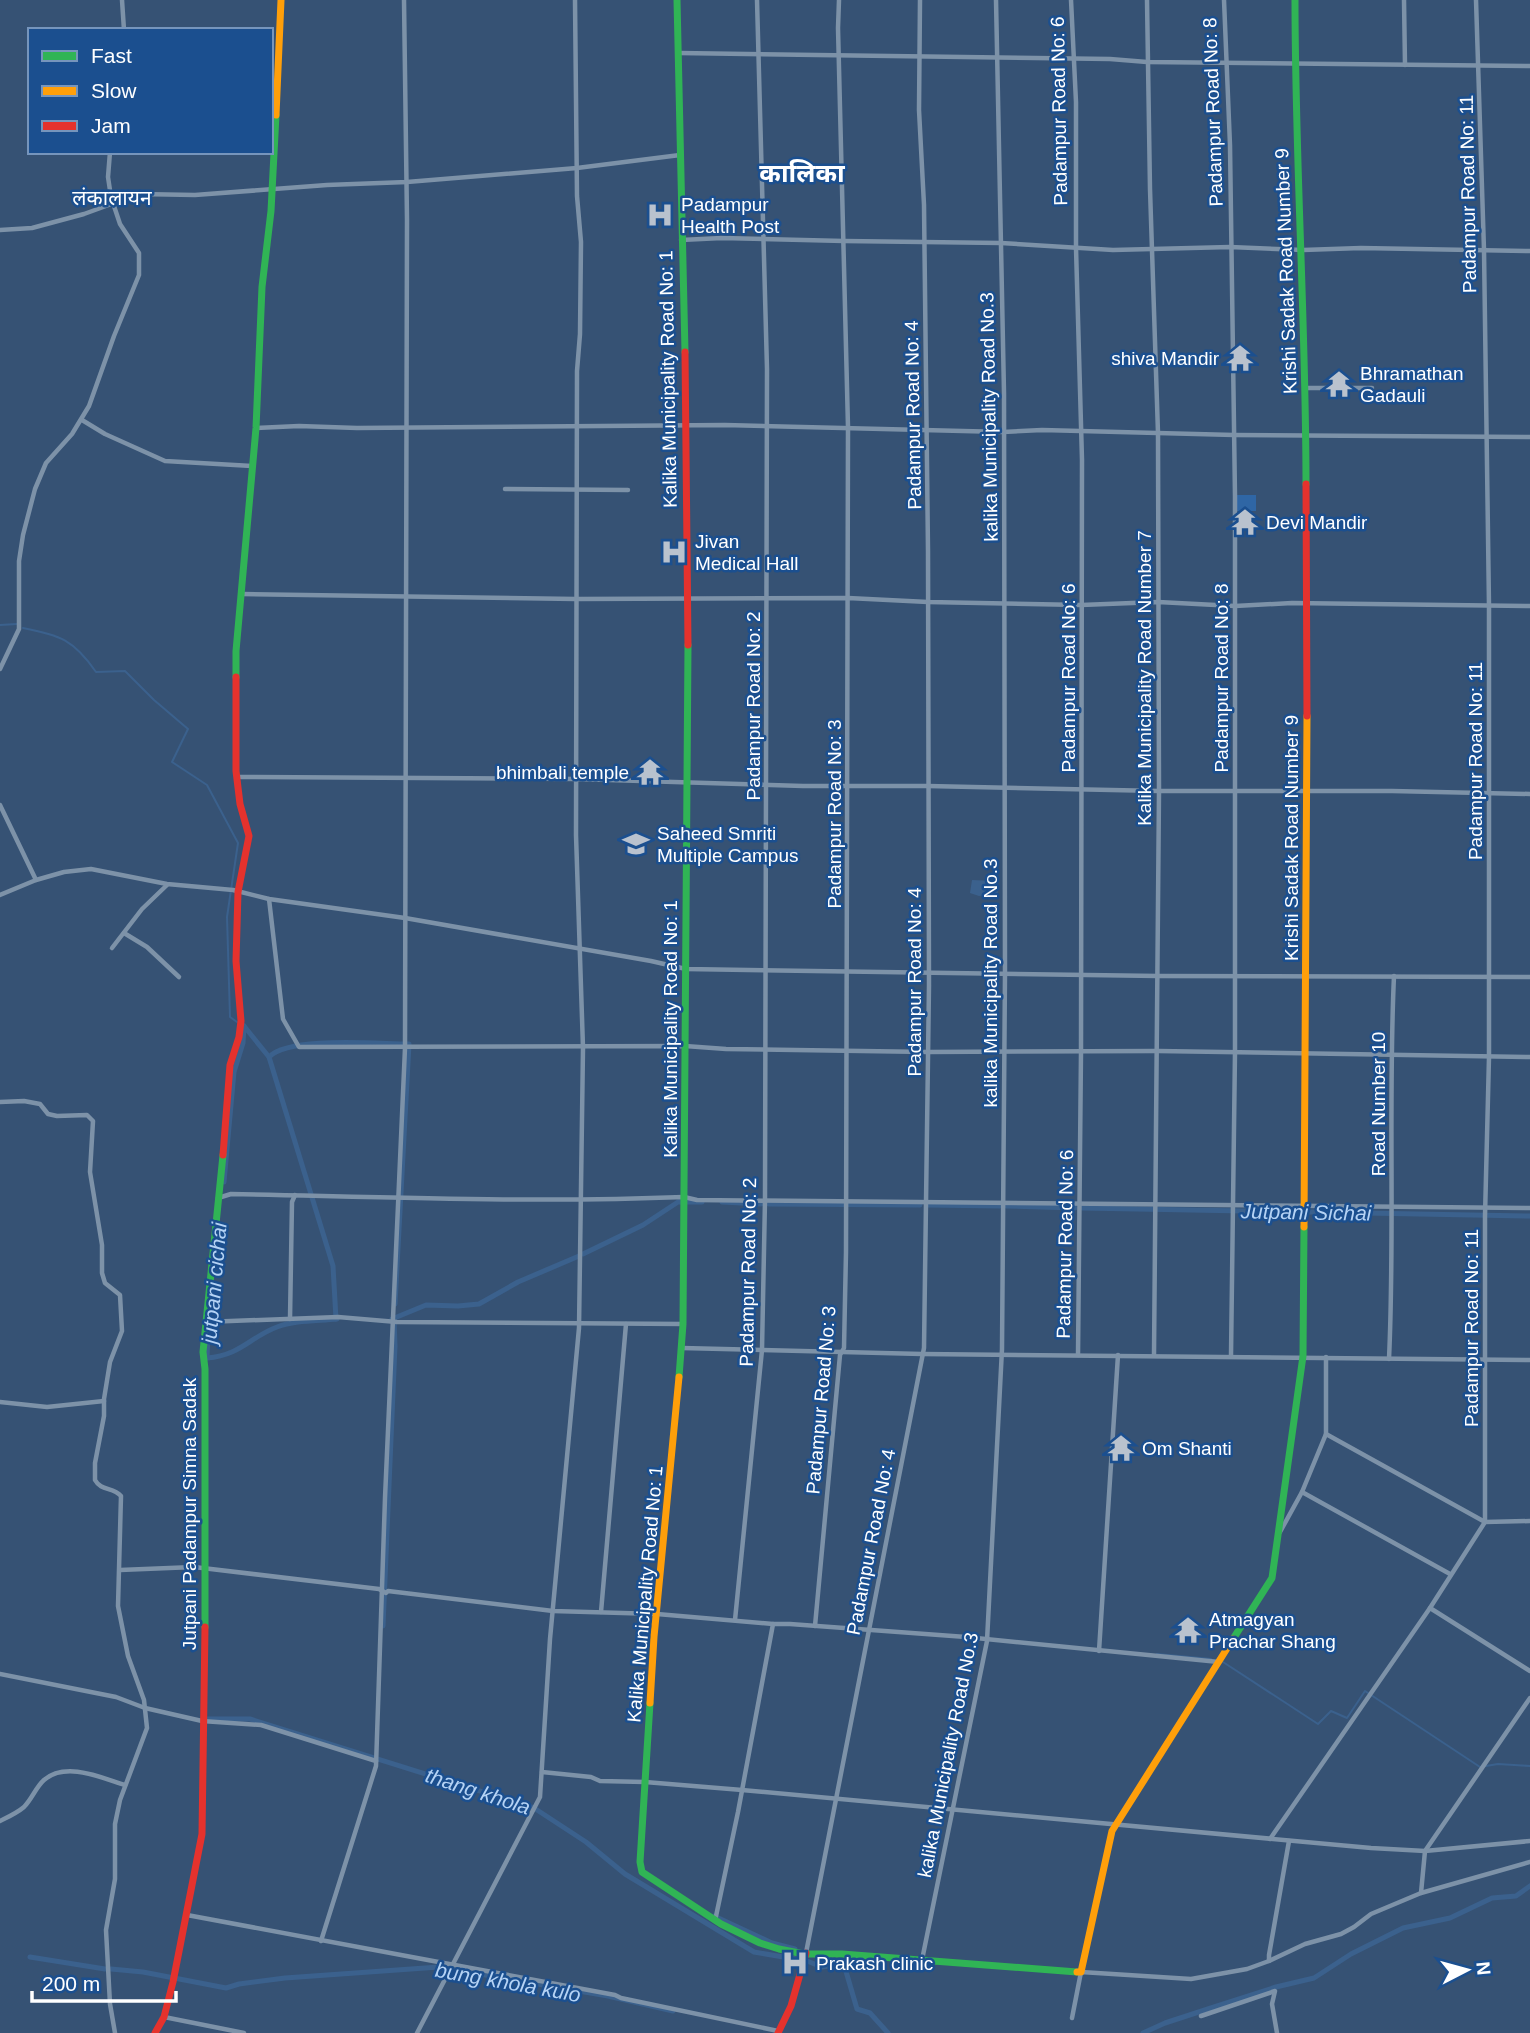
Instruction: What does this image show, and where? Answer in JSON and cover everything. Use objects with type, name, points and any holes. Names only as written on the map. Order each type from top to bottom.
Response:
[{"type":"street","points":[[122,0],[124,28]]},
{"type":"street","points":[[272,190],[281,0]]},
{"type":"street","points":[[321,1941],[374,1776],[384,1592],[398,1199],[407,1046],[407,182],[404,0]]},
{"type":"street","points":[[417,2033],[540,1797],[553,1611],[579,1324],[583,1048],[576,779],[576,598],[577,370],[581,278],[575,0]]},
{"type":"street","name":"Kalika Municipality Road No: 1","points":[[677,0],[687,425],[688,597],[683,1324],[657,1614],[640,1862],[642,1872],[716,1918],[781,1950],[801,1954],[1082,1972]]},
{"type":"street","name":"Padampur Road No: 2","points":[[736,1620],[762,1350],[765,1200],[768,597],[764,240],[757,0]]},
{"type":"street","name":"Padampur Road No: 3","points":[[815,1626],[842,1351],[845,1266],[849,428],[839,0]]},
{"type":"street","name":"Padampur Road No: 4","points":[[806,1953],[922,1354],[926,1310],[929,786],[925,242],[919,110],[920,0]]},
{"type":"street","name":"kalika Municipality Road No.3","points":[[922,1960],[987,1641],[1001,1354],[1005,973],[1004,602],[996,0]]},
{"type":"street","name":"Padampur Road No: 6","points":[[1071,0],[1075,59],[1076,248],[1082,460],[1078,1356]]},
{"type":"street","name":"Kalika Municipality Road Number 7","points":[[1147,0],[1158,433],[1158,1051],[1154,1355]]},
{"type":"street","name":"Padampur Road No: 8","points":[[1224,0],[1230,145],[1235,606],[1235,1052],[1231,1356]]},
{"type":"street","name":"Krishi Sadak Road Number 9","points":[[1115,1825],[1272,1578],[1303,1356],[1307,1054],[1306,388],[1295,0]]},
{"type":"street","points":[[1404,0],[1405,65]]},
{"type":"street","name":"Padampur Road No: 11","points":[[1476,0],[1484,250],[1489,606],[1485,1522]]},
{"type":"street","points":[[678,54],[1530,66]]},
{"type":"street","points":[[0,669],[19,629],[19,561],[35,489],[46,463],[82,420],[139,275],[139,253],[120,224],[113,204],[108,177],[110,154]]},
{"type":"street","points":[[0,230],[32,228],[139,194],[195,195],[327,184],[407,182],[577,168],[680,155]]},
{"type":"street","name":"Jutpani Padampur Simna Sadak","points":[[155,2033],[164,2017],[173,1979],[202,1834],[202,1721],[208,1570],[203,1352],[230,1065],[241,1021],[236,961],[238,892],[249,836],[240,804],[235,735],[236,651],[256,428],[262,287],[272,190]]},
{"type":"street","points":[[681,240],[722,237],[844,242],[1001,243],[1113,250],[1230,247],[1530,251]]},
{"type":"street","points":[[1306,388],[1372,388]]},
{"type":"street","points":[[82,420],[105,435],[165,461],[252,466]]},
{"type":"street","points":[[256,428],[687,425],[1003,432],[1042,430],[1234,435],[1530,437]]},
{"type":"street","points":[[505,489],[628,490]]},
{"type":"street","points":[[242,594],[848,598],[1081,605],[1158,602],[1235,606],[1292,603],[1530,606]]},
{"type":"street","points":[[238,777],[687,780],[767,785],[1530,794]]},
{"type":"street","points":[[0,806],[36,880]]},
{"type":"street","points":[[0,895],[36,880],[91,869],[167,884],[230,889],[269,899],[405,918],[686,969],[1158,976],[1530,977]]},
{"type":"street","points":[[112,948],[167,884]]},
{"type":"street","points":[[269,899],[283,1019],[299,1047],[685,1046],[766,1050],[1158,1051],[1530,1057]]},
{"type":"street","points":[[124,933],[146,947],[179,978]]},
{"type":"street","name":"Road Number 10","points":[[1389,1359],[1394,976]]},
{"type":"street","points":[[0,1102],[24,1101],[40,1104],[48,1114],[88,1115],[93,1121],[90,1172],[102,1245],[102,1273],[105,1283],[120,1295],[122,1331],[110,1362],[94,1480],[103,1488],[115,1491],[121,1496],[120,1570],[117,1584],[121,1629],[145,1708],[147,1728],[125,1786],[115,1824],[114,1887],[106,1930],[110,2004],[115,2033]]},
{"type":"street","points":[[218,1198],[231,1194],[581,1201],[684,1198],[1530,1208]]},
{"type":"street","points":[[290,1318],[292,1202],[295,1195]]},
{"type":"street","points":[[205,1322],[323,1318],[394,1322],[683,1324]]},
{"type":"street","points":[[601,1612],[626,1324]]},
{"type":"street","points":[[682,1348],[922,1354],[1530,1360]]},
{"type":"street","points":[[1099,1651],[1118,1355]]},
{"type":"street","points":[[1279,1533],[1302,1492],[1326,1434],[1326,1357]]},
{"type":"street","points":[[0,1402],[47,1407],[104,1401]]},
{"type":"street","points":[[1326,1434],[1485,1522],[1530,1521]]},
{"type":"street","points":[[1302,1492],[1450,1574]]},
{"type":"street","points":[[1271,1837],[1430,1608],[1485,1522]]},
{"type":"street","points":[[120,1570],[177,1566],[553,1611],[657,1614],[1220,1660]]},
{"type":"street","points":[[1430,1608],[1530,1671]]},
{"type":"street","points":[[716,1918],[773,1624]]},
{"type":"street","points":[[0,1674],[117,1698],[145,1708],[202,1721],[261,1725],[376,1758]]},
{"type":"street","points":[[1421,1893],[1425,1851],[1530,1699]]},
{"type":"street","points":[[541,1772],[590,1777],[600,1781],[742,1790],[952,1811],[1425,1851],[1530,1841]]},
{"type":"street","points":[[0,1821],[24,1807],[44,1780],[54,1774],[87,1774],[125,1786]]},
{"type":"street","points":[[1072,2018],[1115,1825]]},
{"type":"street","points":[[1269,1961],[1289,1841]]},
{"type":"street","points":[[1082,1972],[1191,1979],[1247,1969],[1305,1944],[1340,1934],[1371,1914],[1421,1893],[1530,1862]]},
{"type":"street","points":[[187,1915],[452,1967],[615,1994],[621,1998],[779,2032],[791,2006],[806,1953]]},
{"type":"street","points":[[1201,2016],[1275,1991],[1272,2004],[1277,2033]]},
{"type":"street","points":[[164,2017],[244,2033]]},
{"type":"shaded area","points":[[1236,495],[1256,495],[1256,511],[1236,511]]},
{"type":"shaded area","points":[[972,880],[993,881],[997,885],[998,894],[979,896],[970,893]]},
{"type":"waterway","points":[[0,625],[17,624]]},
{"type":"waterway","points":[[23,628],[47,633],[65,641],[81,653],[96,672],[125,671],[188,729],[172,762],[207,785],[238,843],[227,917],[230,1017],[237,1022]]},
{"type":"waterway","points":[[244,1026],[269,1057],[279,1050],[314,1044],[409,1044],[395,1304]]},
{"type":"waterway","name":"jutpani cichai","points":[[224,1182],[234,1072],[243,1043],[244,1026]]},
{"type":"waterway","points":[[269,1057],[333,1266],[336,1319]]},
{"type":"waterway","name":"Jutpani Sichai","points":[[583,1254],[643,1225],[678,1202],[702,1202]]},
{"type":"waterway","name":"Jutpani Sichai","points":[[722,1202],[761,1204]]},
{"type":"waterway","name":"Jutpani Sichai","points":[[769,1204],[920,1205]]},
{"type":"waterway","name":"Jutpani Sichai","points":[[928,1205],[1000,1206]]},
{"type":"waterway","name":"Jutpani Sichai","points":[[1006,1206],[1075,1208]]},
{"type":"waterway","name":"Jutpani Sichai","points":[[1082,1208],[1530,1216]]},
{"type":"waterway","name":"jutpani cichai","points":[[392,1319],[426,1305],[479,1304],[518,1282],[579,1256]]},
{"type":"waterway","points":[[383,1626],[394,1318]]},
{"type":"waterway","name":"jutpani cichai","points":[[208,1335],[207,1358],[237,1350],[268,1331],[284,1325],[337,1319]]},
{"type":"waterway","points":[[1157,1654],[1211,1659]]},
{"type":"waterway","points":[[1223,1662],[1318,1724],[1331,1711],[1347,1718],[1365,1691],[1480,1767]]},
{"type":"waterway","name":"thang khola","points":[[204,1719],[250,1719],[534,1808],[586,1842],[625,1874],[754,1952],[801,1960]]},
{"type":"waterway","points":[[1486,1766],[1530,1766]]},
{"type":"waterway","points":[[1143,2033],[1165,2023],[1276,1987],[1314,1978],[1351,1954],[1403,1928],[1450,1918],[1492,1898],[1516,1896],[1530,1886]]},
{"type":"waterway","points":[[714,1916],[772,1943],[795,1949]]},
{"type":"waterway","name":"bung khola kulo","points":[[30,1957],[105,1969]]},
{"type":"waterway","points":[[807,1961],[822,1967],[838,1965],[845,1968],[857,2009],[870,2013],[888,2033]]},
{"type":"waterway","name":"bung khola kulo","points":[[111,1969],[143,1972],[226,1988],[285,1978],[439,1967],[608,1996],[673,2011]]},
{"type":"traffic: fast","points":[[677,0],[685,352]]},
{"type":"traffic: fast","points":[[1295,0],[1306,484]]},
{"type":"traffic: fast","points":[[236,677],[256,428],[262,287],[271,211],[276,115]]},
{"type":"traffic: fast","points":[[679,1377],[683,1324],[688,645]]},
{"type":"traffic: fast","points":[[205,1627],[203,1352],[223,1155]]},
{"type":"traffic: fast","points":[[1233,1639],[1272,1578],[1303,1356],[1304,1227]]},
{"type":"traffic: fast","points":[[650,1703],[640,1862],[642,1872],[721,1924],[760,1943],[804,1954],[842,1954],[1077,1972]]},
{"type":"traffic: slow","points":[[276,115],[281,0]]},
{"type":"traffic: slow","points":[[1304,1227],[1307,716]]},
{"type":"traffic: slow","points":[[650,1703],[679,1377]]},
{"type":"traffic: slow","points":[[1077,1972],[1081,1972],[1112,1831],[1233,1639]]},
{"type":"traffic: jam","points":[[685,352],[688,645]]},
{"type":"traffic: jam","points":[[1306,484],[1307,716]]},
{"type":"traffic: jam","points":[[223,1155],[230,1065],[241,1021],[236,961],[238,892],[249,836],[240,804],[236,771],[236,677]]},
{"type":"traffic: jam","points":[[155,2033],[164,2017],[173,1982],[202,1834],[205,1627]]},
{"type":"traffic: jam","points":[[778,2033],[791,2006],[806,1953]]},
{"type":"place","name":"Padampur Health Post","points":[[660,215]]},
{"type":"place","name":"shiva Mandir","points":[[1240,358]]},
{"type":"place","name":"Bhramathan Gadauli","points":[[1339,384]]},
{"type":"place","name":"Devi Mandir","points":[[1245,522]]},
{"type":"place","name":"Jivan Medical Hall","points":[[674,552]]},
{"type":"place","name":"bhimbali temple","points":[[650,772]]},
{"type":"place","name":"Saheed Smriti Multiple Campus","points":[[636,844]]},
{"type":"place","name":"Om Shanti","points":[[1121,1448]]},
{"type":"place","name":"Atmagyan Prachar Shang","points":[[1188,1630]]},
{"type":"place","name":"Prakash clinic","points":[[795,1963]]},
{"type":"district","name":"कालिका","points":[[802,173]]},
{"type":"district","name":"लंकालायन","points":[[112,197]]}]
